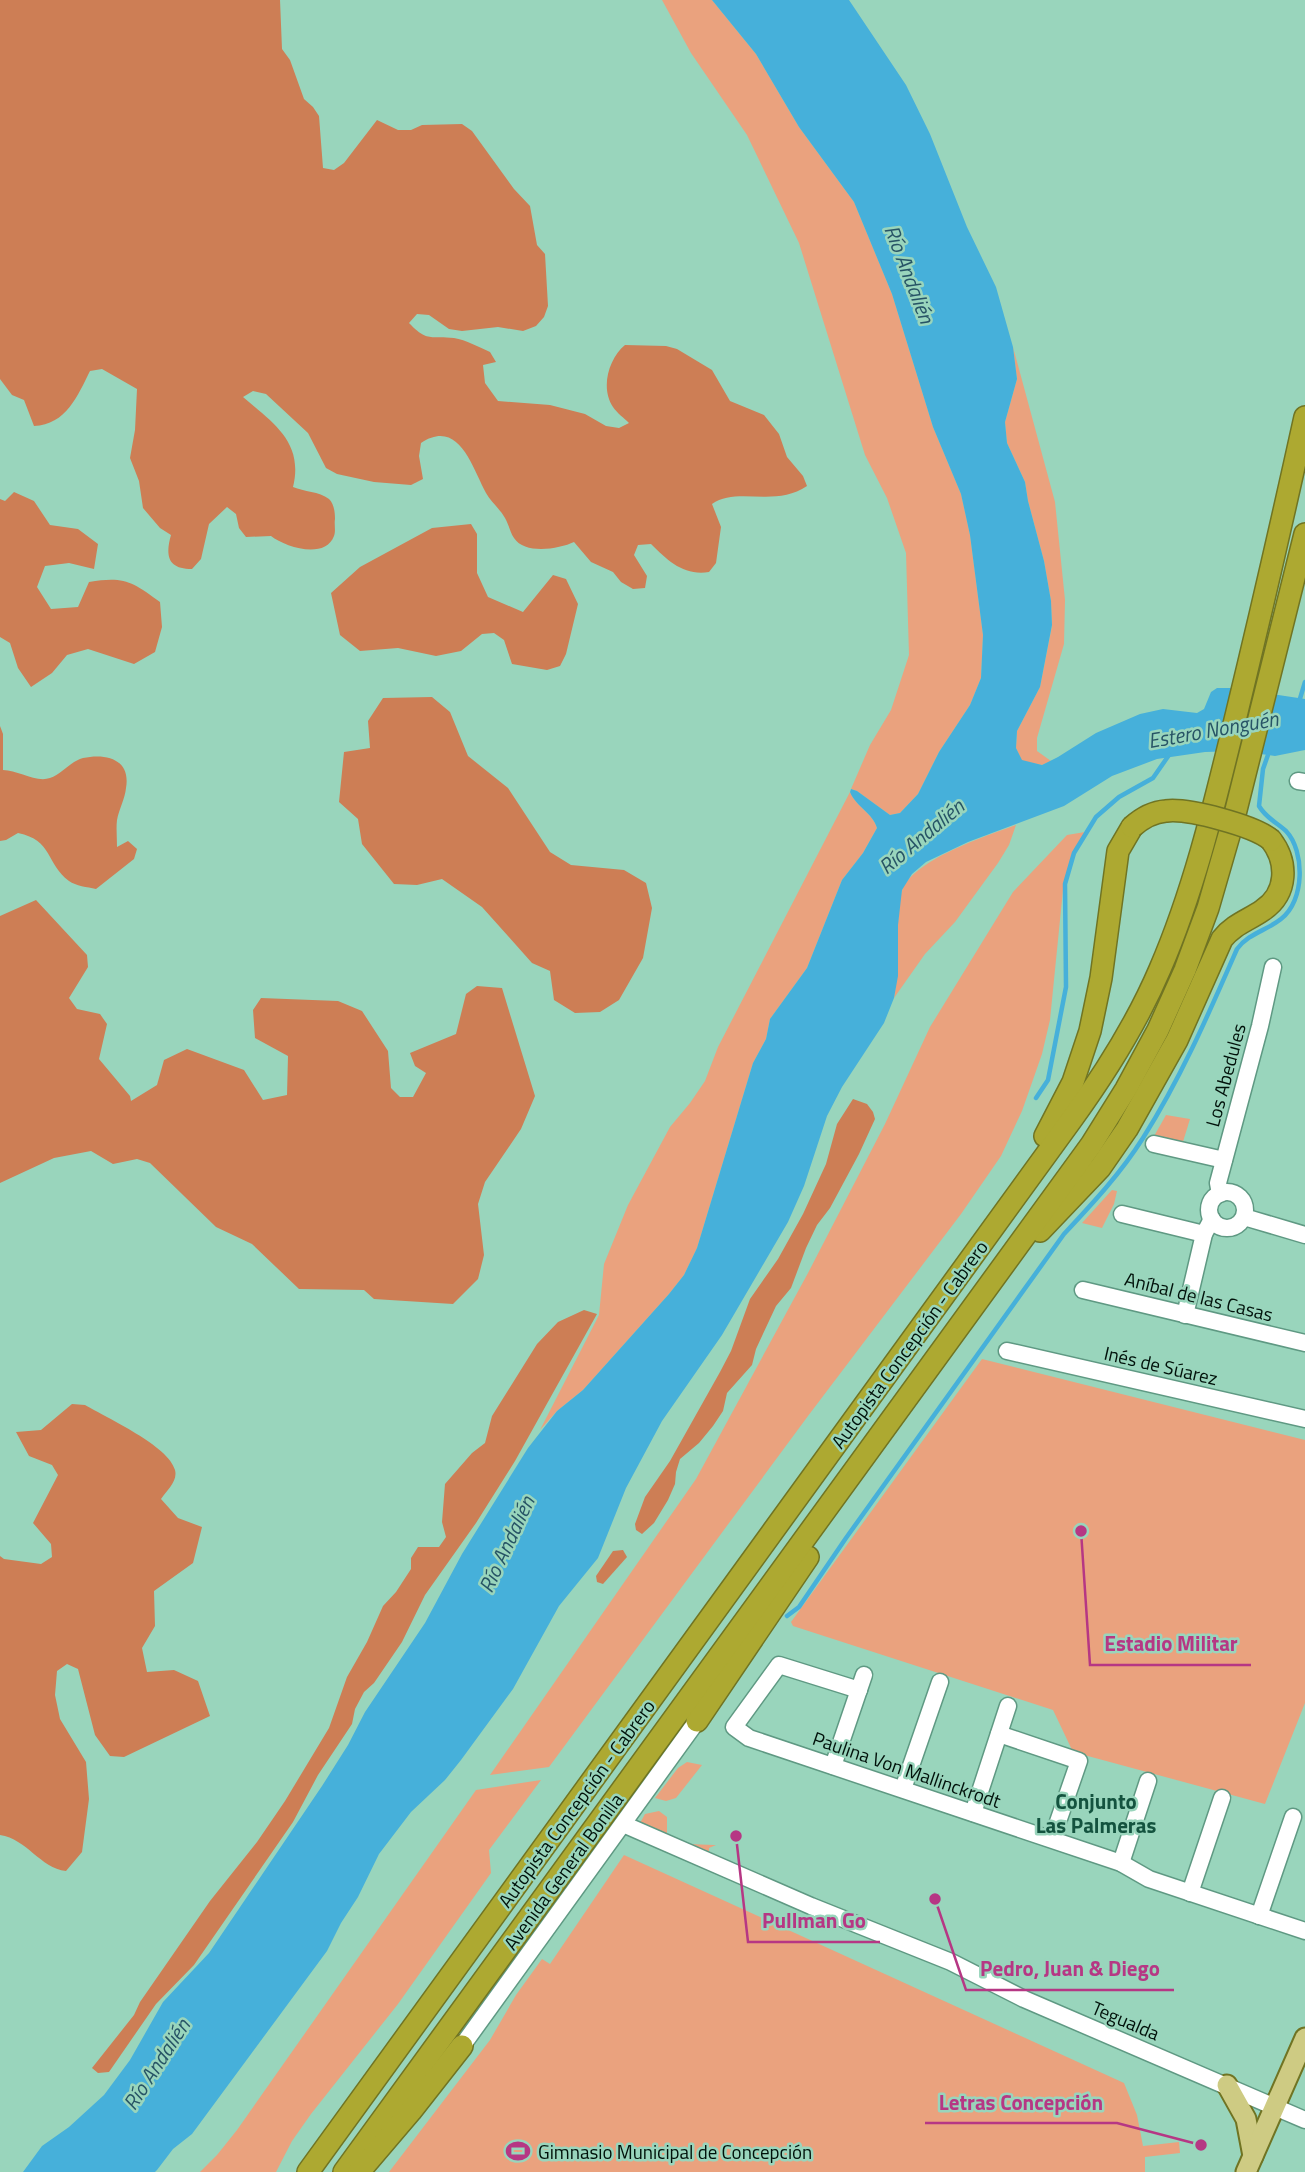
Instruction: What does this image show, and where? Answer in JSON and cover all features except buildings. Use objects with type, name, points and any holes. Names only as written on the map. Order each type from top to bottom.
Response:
[{"type":"highway","name":"Autopista Concepción - Cabrero","points":[[308,2172],[1092,1091],[1145,1003],[1186,903],[1220,781],[1305,417]]},
{"type":"highway","name":"Autopista Concepción - Cabrero","points":[[344,2172],[1091,1145],[1126,1088],[1185,970],[1208,908],[1242,786],[1305,534]]},
{"type":"highway","points":[[996,1274],[1064,1208],[1107,1159],[1162,1070],[1222,939],[1233,927],[1262,911],[1276,897],[1281,888],[1284,868],[1282,858],[1271,841],[1255,829],[1174,810],[1147,816],[1132,827],[1118,851],[1098,996],[1085,1048],[1065,1099],[1010,1203]]},
{"type":"highway","points":[[697,1721],[827,1528],[879,1437]]},
{"type":"highway","points":[[359,2172],[461,2046]]},
{"type":"main road","points":[[1250,2164],[1305,2038]]},
{"type":"main road","points":[[1227,2085],[1246,2119],[1253,2145],[1250,2164]]},
{"type":"street","name":"Los Abedules","points":[[1220,1194],[1217,1183],[1260,1027],[1273,967]]},
{"type":"street","points":[[1154,1144],[1224,1160]]},
{"type":"street","points":[[1122,1214],[1208,1226],[1235,1227],[1244,1217],[1244,1205],[1240,1198],[1228,1192],[1220,1194],[1211,1204],[1208,1226],[1185,1315]]},
{"type":"street","points":[[1244,1217],[1305,1235]]},
{"type":"street","name":"Aníbal de las Casas","points":[[1083,1290],[1305,1343]]},
{"type":"street","name":"Inés de Súarez","points":[[1007,1351],[1305,1419]]},
{"type":"street","name":"Paulina Von Mallinckrodt","points":[[833,1766],[861,1682],[779,1665],[734,1727],[749,1738],[972,1813],[1052,1839],[1121,1863],[1149,1879],[1305,1931]]},
{"type":"street","points":[[904,1790],[940,1682]]},
{"type":"street","points":[[972,1813],[1009,1706]]},
{"type":"street","name":"Avenida General Bonilla","points":[[461,2046],[697,1721]]},
{"type":"street","points":[[999,1734],[1079,1761],[1052,1839]]},
{"type":"street","points":[[1121,1863],[1148,1781]]},
{"type":"street","points":[[1190,1893],[1222,1798]]},
{"type":"street","points":[[1259,1916],[1293,1817]]},
{"type":"street","name":"Tegualda","points":[[623,1824],[811,1906],[951,1962],[1013,1994],[1305,2120]]},
{"type":"shaded area","points":[[0,0],[280,0],[282,49],[290,60],[304,99],[319,116],[323,168],[334,170],[344,163],[377,120],[398,130],[411,130],[422,125],[462,124],[472,131],[514,189],[530,206],[537,245],[545,254],[548,306],[544,317],[536,326],[523,331],[498,327],[462,331],[449,329],[429,315],[417,314],[409,323],[415,329],[425,336],[463,340],[490,352],[496,362],[483,365],[485,383],[498,401],[550,405],[585,414],[606,426],[619,428],[629,423],[613,407],[607,391],[607,382],[611,365],[619,351],[625,345],[666,346],[677,349],[712,370],[730,401],[764,415],[779,434],[787,457],[803,476],[807,486],[782,496],[733,497],[712,504],[721,527],[716,563],[709,572],[684,569],[651,544],[638,545],[634,555],[647,576],[645,588],[633,589],[621,582],[613,572],[591,562],[574,542],[542,549],[526,547],[519,543],[486,493],[469,459],[455,441],[434,437],[421,443],[419,456],[423,479],[411,485],[374,482],[337,474],[326,468],[308,433],[266,394],[253,391],[243,397],[275,425],[290,446],[295,471],[293,487],[321,494],[332,503],[335,516],[334,536],[322,548],[314,549],[285,544],[271,536],[246,537],[239,528],[236,514],[227,507],[209,524],[201,559],[192,569],[173,564],[168,549],[171,535],[160,528],[143,508],[139,481],[130,458],[135,430],[137,389],[102,369],[90,371],[70,407],[63,414],[55,420],[34,426],[24,400],[12,395],[0,379]]},
{"type":"shaded area","points":[[662,0],[712,0],[756,54],[799,127],[854,202],[892,294],[933,427],[961,494],[970,535],[983,635],[981,678],[970,705],[939,752],[918,794],[900,813],[890,815],[851,789],[870,745],[891,710],[909,655],[906,553],[887,498],[865,455],[799,243],[747,135],[691,53]]},
{"type":"shaded area","points":[[1013,347],[1055,502],[1065,600],[1064,644],[1037,738],[1037,751],[1051,761],[1042,765],[1022,761],[1016,748],[1017,731],[1040,687],[1052,626],[1044,561],[1025,482],[1007,443],[1005,422],[1017,379]]},
{"type":"shaded area","points":[[14,492],[34,501],[50,525],[78,529],[98,544],[94,569],[69,563],[45,566],[37,587],[51,609],[78,607],[89,582],[127,582],[160,602],[162,627],[155,652],[134,664],[88,649],[67,655],[52,673],[31,687],[18,668],[10,643],[0,637],[0,499],[5,501]]},
{"type":"shaded area","points":[[471,524],[477,534],[477,573],[488,597],[523,612],[553,575],[566,579],[578,604],[566,654],[560,666],[547,670],[512,664],[504,640],[494,633],[482,634],[461,651],[436,656],[398,648],[360,651],[340,635],[331,593],[360,567],[432,528]]},
{"type":"shaded area","points":[[432,697],[450,712],[468,756],[508,788],[550,852],[571,865],[624,870],[646,883],[652,908],[643,958],[619,1000],[600,1012],[575,1013],[554,1000],[550,971],[532,963],[482,907],[442,879],[417,885],[394,884],[362,844],[358,819],[339,802],[344,752],[370,748],[368,721],[383,698]]},
{"type":"shaded area","points":[[0,726],[3,734],[3,770],[45,779],[83,758],[100,756],[115,760],[125,770],[126,788],[117,820],[117,847],[128,841],[137,849],[134,859],[96,889],[69,881],[38,841],[29,836],[18,833],[0,841]]},
{"type":"shaded area","points":[[850,792],[877,828],[863,853],[842,880],[807,968],[770,1019],[766,1039],[753,1063],[697,1248],[684,1275],[583,1390],[557,1411],[540,1430],[599,1315],[604,1264],[628,1205],[670,1127],[705,1081],[718,1047]]},
{"type":"shaded area","points":[[1016,825],[1009,845],[998,863],[955,922],[925,954],[894,998],[900,902],[902,891],[909,880],[920,869],[951,850]]},
{"type":"shaded area","points":[[1085,832],[1074,853],[1063,890],[1050,1020],[1042,1054],[1022,1111],[1001,1156],[961,1214],[549,1767],[490,1775],[696,1479],[808,1273],[885,1124],[930,1027],[1013,892],[1067,835]]},
{"type":"shaded area","points":[[36,900],[87,955],[88,967],[69,998],[77,1009],[100,1014],[107,1024],[99,1059],[130,1096],[131,1101],[157,1085],[164,1060],[187,1049],[244,1070],[263,1100],[287,1095],[288,1056],[255,1038],[253,1010],[261,998],[338,1001],[362,1011],[388,1051],[391,1088],[400,1097],[413,1097],[426,1073],[415,1066],[410,1053],[456,1034],[466,994],[477,986],[502,988],[535,1096],[521,1129],[485,1182],[478,1204],[484,1255],[478,1279],[453,1304],[374,1299],[364,1290],[299,1289],[252,1244],[216,1227],[150,1163],[137,1159],[113,1164],[91,1151],[54,1158],[0,1183],[0,916]]},
{"type":"shaded area","points":[[853,1099],[867,1104],[875,1119],[859,1154],[830,1208],[817,1225],[791,1288],[776,1306],[756,1349],[752,1365],[727,1393],[723,1411],[713,1426],[699,1443],[680,1459],[675,1484],[668,1500],[654,1523],[642,1534],[636,1530],[635,1524],[645,1497],[670,1461],[720,1372],[731,1351],[750,1299],[778,1259],[803,1214],[826,1164],[837,1124]]},
{"type":"shaded area","points":[[1166,1115],[1190,1119],[1182,1145],[1153,1138]]},
{"type":"shaded area","points":[[1112,1190],[1117,1191],[1114,1204],[1102,1228],[1082,1223]]},
{"type":"shaded area","points":[[584,1310],[597,1314],[515,1461],[476,1523],[425,1595],[402,1642],[374,1683],[364,1692],[355,1709],[352,1724],[318,1775],[293,1822],[194,1965],[156,2004],[109,2072],[98,2073],[92,2068],[134,2015],[140,2002],[210,1901],[257,1842],[285,1801],[329,1728],[347,1677],[383,1606],[411,1569],[411,1558],[418,1547],[439,1547],[446,1537],[442,1522],[445,1484],[472,1453],[485,1443],[492,1416],[537,1344],[558,1322]]},
{"type":"shaded area","points":[[982,1359],[1305,1440],[1305,1703],[1265,1804],[1073,1752],[1053,1710],[793,1626],[791,1622]]},
{"type":"shaded area","points":[[72,1404],[85,1405],[136,1433],[162,1452],[176,1474],[161,1499],[178,1518],[202,1527],[193,1563],[154,1591],[155,1626],[142,1648],[147,1672],[174,1670],[198,1681],[210,1716],[124,1757],[110,1756],[95,1735],[78,1669],[67,1664],[57,1671],[55,1695],[60,1719],[86,1762],[89,1799],[82,1852],[66,1871],[49,1865],[18,1842],[0,1835],[0,1556],[4,1559],[41,1564],[52,1557],[51,1544],[33,1523],[58,1475],[52,1465],[29,1456],[16,1432],[41,1430]]},
{"type":"shaded area","points":[[623,1550],[627,1557],[603,1584],[597,1582],[596,1576],[613,1551]]},
{"type":"shaded area","points":[[687,1762],[702,1765],[676,1798],[666,1801],[655,1798],[678,1768]]},
{"type":"shaded area","points":[[541,1780],[489,1850],[491,1873],[398,2004],[311,2114],[292,2141],[276,2172],[200,2172],[237,2130],[476,1790]]},
{"type":"shaded area","points":[[659,1811],[667,1817],[667,1837],[687,1845],[716,1845],[709,1848],[709,1855],[712,1857],[643,1830],[640,1823],[645,1814]]},
{"type":"shaded area","points":[[624,1855],[1124,2083],[1137,2115],[1143,2146],[1179,2142],[1180,2153],[1145,2157],[1145,2172],[389,2172],[490,2040],[516,1995],[542,1959],[550,1964]]},
{"type":"water","points":[[712,0],[849,0],[906,85],[996,287],[1013,347],[1017,379],[1005,422],[1007,443],[1025,482],[1051,601],[1052,625],[1040,687],[1017,731],[1016,748],[1022,760],[1042,765],[1096,733],[1140,714],[1163,709],[1197,713],[1204,709],[1211,692],[1217,688],[1305,699],[1305,750],[1275,756],[1238,751],[1205,752],[1157,759],[1112,776],[1064,806],[968,842],[926,862],[912,874],[902,890],[898,925],[898,976],[894,998],[884,1023],[842,1087],[827,1116],[804,1186],[788,1222],[722,1335],[662,1421],[626,1488],[598,1558],[559,1606],[513,1689],[445,1780],[411,1812],[379,1854],[327,1951],[192,2134],[173,2149],[155,2172],[23,2172],[42,2146],[69,2127],[104,2095],[130,2060],[163,2002],[209,1953],[348,1745],[365,1712],[425,1623],[462,1554],[528,1448],[557,1411],[583,1390],[684,1275],[697,1248],[753,1063],[766,1039],[770,1019],[807,968],[842,880],[863,853],[877,828],[872,818],[856,802],[851,789],[890,815],[900,813],[918,794],[939,752],[970,705],[981,678],[983,635],[970,535],[961,494],[933,427],[892,294],[854,202],[799,127],[756,54]]},
{"type":"waterway","points":[[1299,702],[1305,682]]},
{"type":"waterway","points":[[787,1616],[799,1607],[1064,1234],[1106,1188],[1134,1151],[1182,1069],[1237,949],[1247,939],[1275,923],[1289,911],[1295,900],[1300,876],[1297,851],[1286,831],[1259,806],[1263,769],[1269,752]]},
{"type":"waterway","name":"Estero Nonguén","points":[[1036,1098],[1048,1080],[1066,987],[1065,884],[1074,853],[1096,817],[1119,797],[1153,778],[1169,755]]},
{"type":"place","name":"Estadio Militar","points":[[1081,1531]]},
{"type":"place","name":"Pullman Go","points":[[736,1836]]},
{"type":"place","name":"Pedro, Juan & Diego","points":[[935,1899]]},
{"type":"place","name":"Letras Concepción","points":[[1201,2145]]},
{"type":"place","name":"Gimnasio Municipal de Concepción","points":[[518,2151]]},
{"type":"district","name":"Conjunto Las Palmeras","points":[[1096,1813]]},
{"type":"water label","name":"Río Andalién","points":[[910,274]]},
{"type":"water label","name":"Río Andalién","points":[[921,836]]},
{"type":"water label","name":"Río Andalién","points":[[506,1544]]},
{"type":"water label","name":"Río Andalién","points":[[156,2064]]}]
